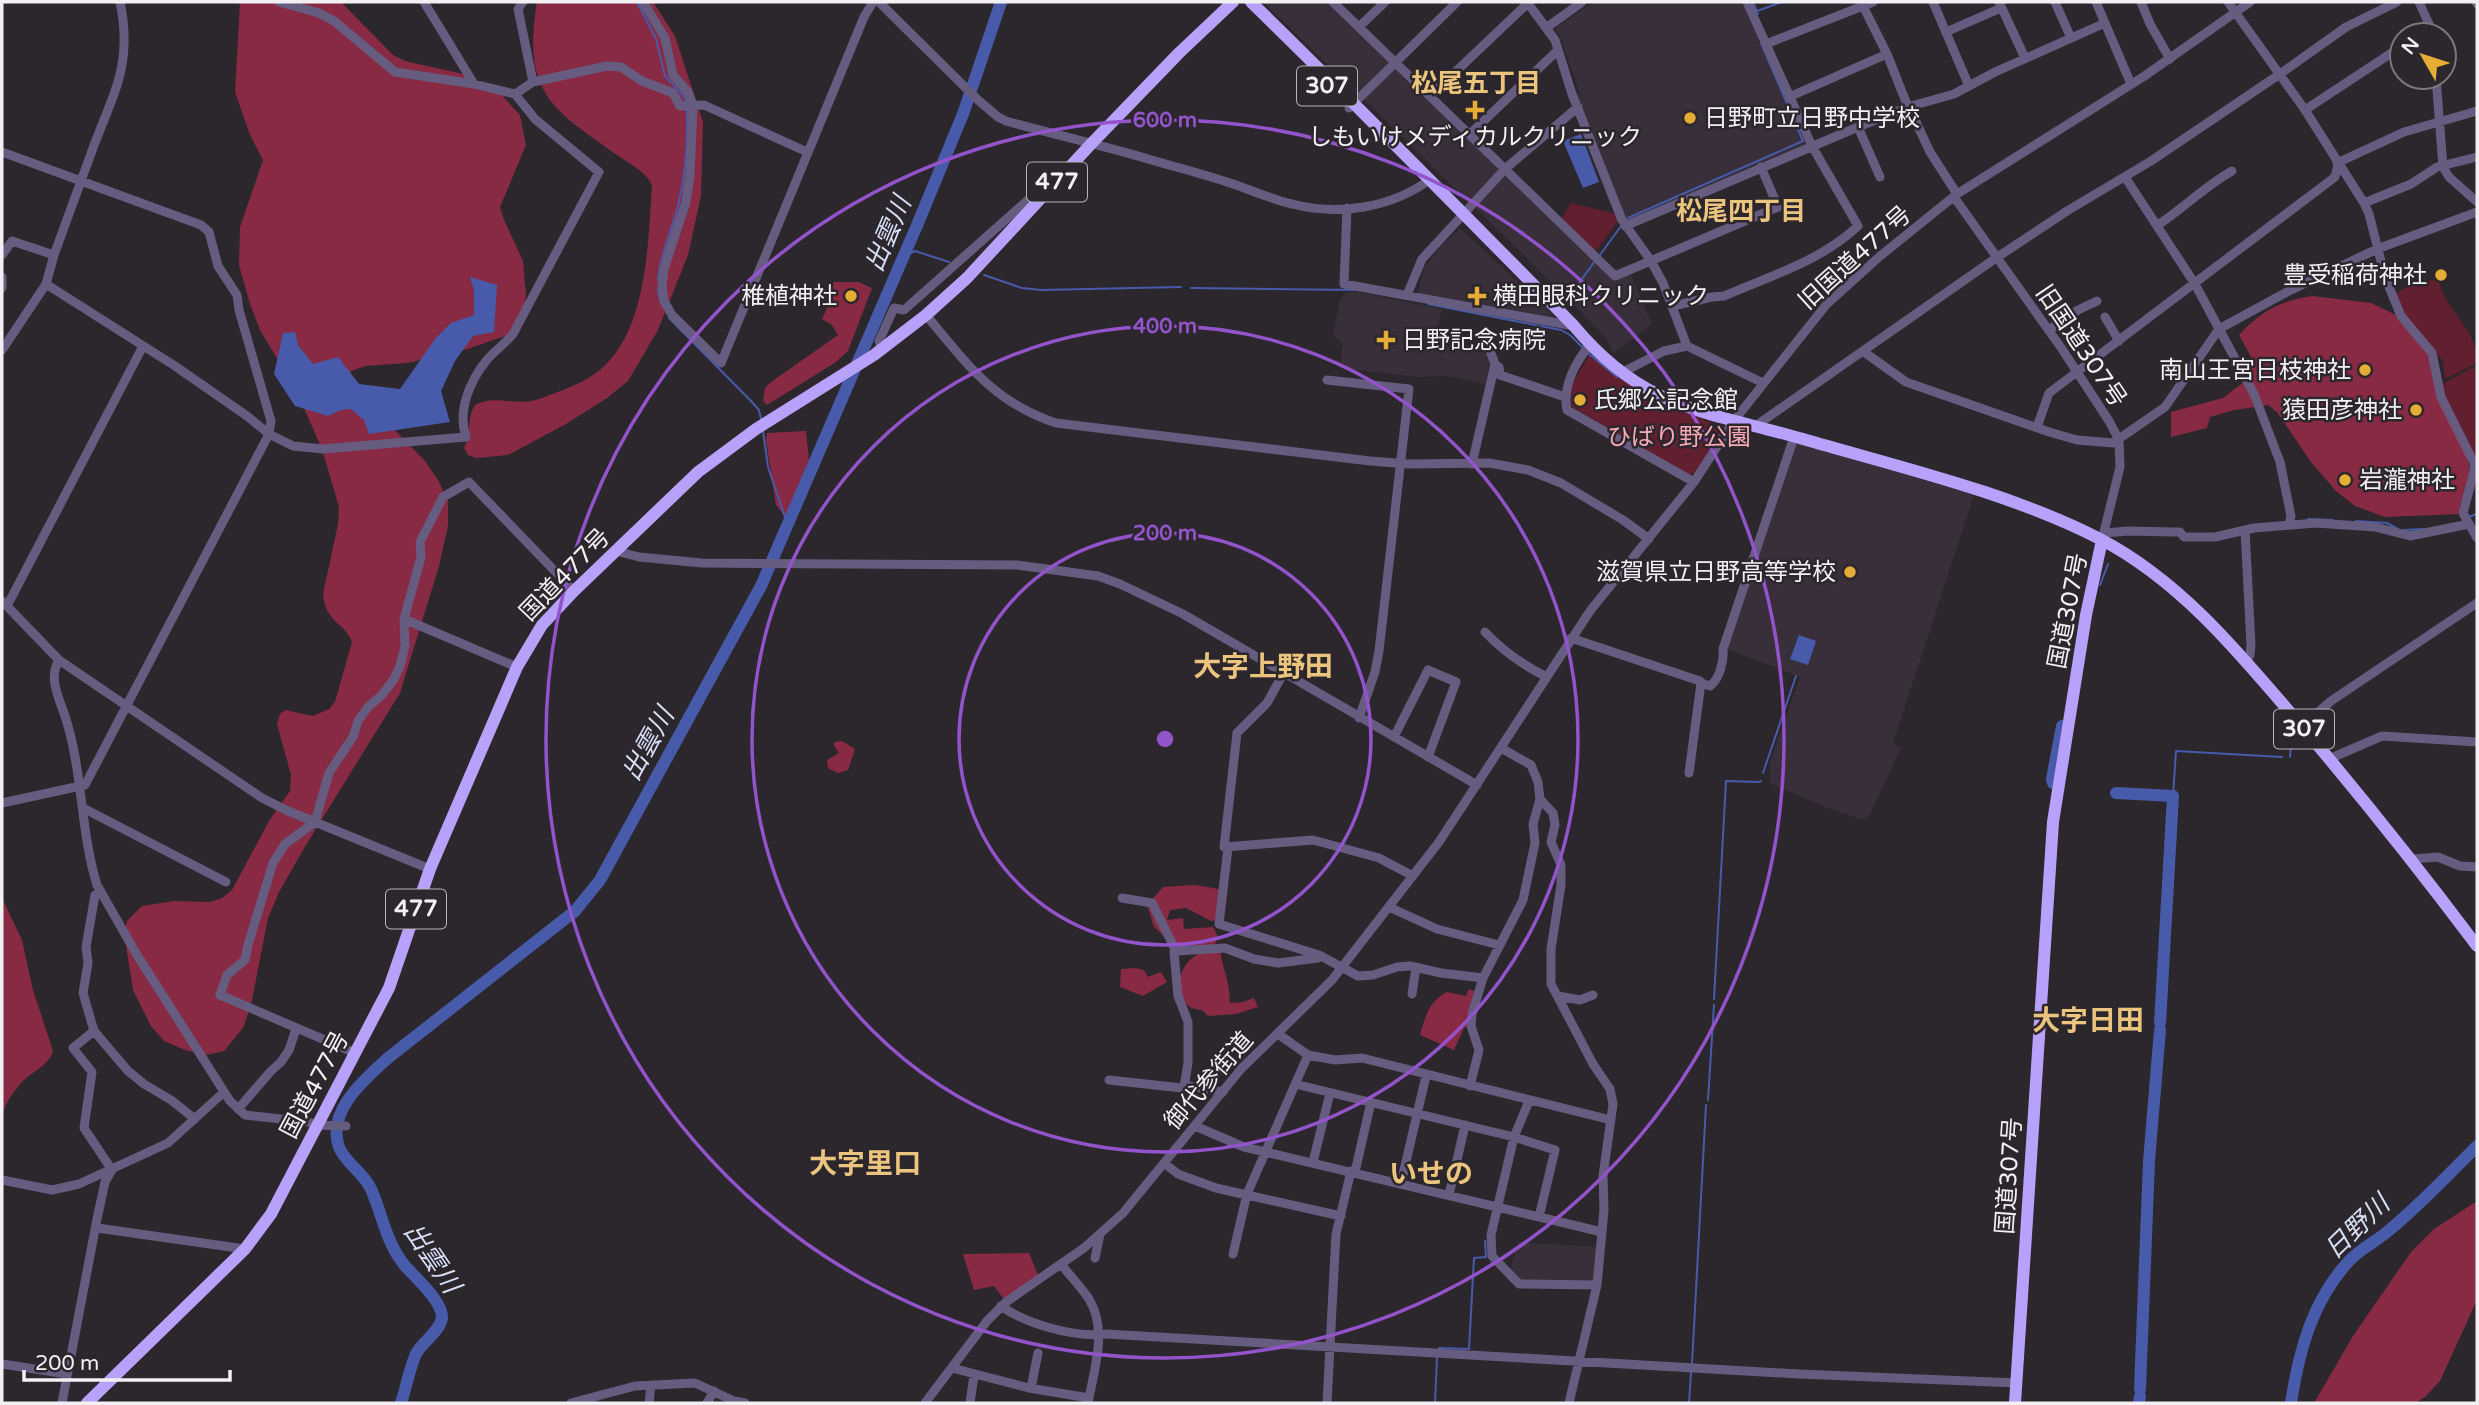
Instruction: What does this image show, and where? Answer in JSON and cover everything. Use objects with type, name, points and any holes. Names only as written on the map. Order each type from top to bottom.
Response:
[{"type":"highway","name":"国道477号","points":[[87,1403],[245,1249],[271,1214],[323,1125],[355,1053],[389,988],[430,869],[517,667],[542,625],[698,472],[756,429],[878,352],[926,315],[967,278],[1091,144],[1179,53],[1233,2]]},
{"type":"highway","name":"国道307号","points":[[1239,2],[1352,105]]},
{"type":"highway","name":"国道307号","points":[[1251,2],[1391,147],[1417,168],[1574,326],[1586,349],[1657,396],[1733,422],[1794,437],[1994,496],[2104,537],[2086,615],[2053,822],[2015,1403]]},
{"type":"highway","name":"307","points":[[2104,537],[2178,594],[2246,661],[2412,859],[2477,946]]},
{"type":"street","points":[[2,350],[46,284],[54,255],[116,91],[124,61],[126,33],[123,2]]},
{"type":"street","points":[[46,284],[247,415],[269,434],[293,446],[323,449],[466,437],[462,414],[466,397],[476,376],[487,359],[513,334],[599,172],[535,119],[515,94],[474,84],[395,72],[334,21],[319,13],[279,2]]},
{"type":"street","points":[[424,2],[474,84]]},
{"type":"street","points":[[523,2],[518,9],[533,82]]},
{"type":"street","points":[[643,2],[665,38],[673,75],[688,92],[690,106],[688,191],[664,269],[664,301],[672,315],[721,363],[807,152],[864,17],[873,2]]},
{"type":"street","points":[[879,2],[978,100],[1006,121],[1224,181],[1289,203],[1347,208],[1383,203],[1416,190],[1429,180]]},
{"type":"street","points":[[1333,2],[1615,276],[1778,208],[1761,167]]},
{"type":"street","points":[[1359,27],[1385,2]]},
{"type":"street","points":[[1352,105],[1457,2]]},
{"type":"street","points":[[1430,96],[1528,2],[1558,50],[1625,226],[1651,261],[1673,306],[1687,346]]},
{"type":"street","points":[[1546,28],[1582,2]]},
{"type":"street","points":[[1673,306],[1724,296],[1809,260],[1829,249],[1858,226],[1812,146],[1748,2]]},
{"type":"street","points":[[1766,44],[1862,4],[1873,2]]},
{"type":"street","points":[[1933,2],[1969,86]]},
{"type":"street","points":[[2055,2],[2071,38]]},
{"type":"street","points":[[2096,2],[2131,84]]},
{"type":"street","points":[[2141,2],[2170,59]]},
{"type":"street","points":[[2228,2],[2305,110],[2364,203],[2385,277],[2401,316],[2432,353],[2441,397],[2474,463],[2474,472],[2464,504],[2467,520],[2477,538]]},
{"type":"street","points":[[1955,196],[2170,59],[2250,2]]},
{"type":"street","points":[[1754,427],[1996,258],[2125,177],[2346,27],[2398,2]]},
{"type":"street","points":[[2419,2],[2428,21]]},
{"type":"street","name":"旧国道307号","points":[[1862,4],[1887,54],[1923,140],[1955,196],[2077,371],[2119,440],[2120,467],[2104,537]]},
{"type":"street","points":[[1947,32],[2000,5],[2025,58]]},
{"type":"street","points":[[1625,226],[1858,127],[1909,107],[1954,94],[2025,58],[2105,23]]},
{"type":"street","points":[[1470,134],[1558,50]]},
{"type":"street","points":[[1789,97],[1887,54]]},
{"type":"street","points":[[2305,110],[2388,55]]},
{"type":"street","points":[[515,94],[533,82],[607,66],[621,67],[642,81],[673,93],[680,106],[704,105],[807,152]]},
{"type":"street","points":[[2437,91],[2442,165],[2449,177],[2477,202]]},
{"type":"street","points":[[1406,295],[1422,259],[1505,169],[1578,107]]},
{"type":"street","points":[[2037,427],[2049,393],[2335,177],[2338,164],[2380,142],[2477,111]]},
{"type":"street","points":[[1858,127],[1880,177]]},
{"type":"street","points":[[2,152],[201,225],[209,232],[218,266],[237,295],[271,421],[269,434],[85,785],[2,803]]},
{"type":"street","points":[[2364,203],[2410,184],[2442,165],[2477,157]]},
{"type":"street","points":[[2158,225],[2188,204],[2206,187],[2232,171]]},
{"type":"street","points":[[2125,177],[2196,284],[2254,394],[2280,462],[2291,516],[2288,525]]},
{"type":"street","name":"旧国道477号","points":[[1278,1034],[1322,991],[1440,842],[1571,638],[1694,482],[1733,422],[1763,383],[1834,297],[1955,196]]},
{"type":"street","points":[[878,352],[879,341],[894,308],[904,310],[1029,199],[1035,205]]},
{"type":"street","points":[[1347,208],[1344,284],[1574,326]]},
{"type":"street","points":[[1864,352],[1902,380],[2077,440],[2113,443],[2165,407],[2219,330],[2287,292],[2377,250],[2477,212]]},
{"type":"street","points":[[2,255],[12,242],[54,255]]},
{"type":"street","points":[[2049,330],[2078,310],[2097,301]]},
{"type":"street","points":[[926,315],[990,387],[1012,404],[1056,423],[1400,463],[1516,467],[1552,479],[1623,520],[1649,539]]},
{"type":"street","points":[[2105,317],[2119,341]]},
{"type":"street","points":[[1472,464],[1494,364],[1489,348],[1490,335]]},
{"type":"street","points":[[143,346],[4,603],[59,660],[262,798],[430,869]]},
{"type":"street","points":[[1621,373],[1664,351],[1687,346],[1763,383]]},
{"type":"street","points":[[1586,349],[1565,397],[1567,410],[1694,482]]},
{"type":"street","points":[[1494,364],[1499,366],[1500,375],[1565,397]]},
{"type":"street","points":[[1327,380],[1409,389],[1379,651],[1359,718]]},
{"type":"street","points":[[1571,638],[1710,686],[1715,683],[1724,657],[1723,649],[1794,437]]},
{"type":"street","points":[[355,1053],[220,995],[227,975],[245,960],[247,945],[273,863],[285,844],[315,821],[329,773],[353,737],[358,721],[394,679],[400,666],[405,646],[404,619],[421,557],[420,542],[443,497],[469,482],[574,591]]},
{"type":"street","points":[[2104,537],[2128,531],[2215,537],[2245,530],[2316,523],[2366,526],[2410,536],[2467,520]]},
{"type":"street","points":[[2245,530],[2251,645],[2246,661]]},
{"type":"street","points":[[615,551],[671,561],[1017,565],[1098,576],[1168,606],[1477,785]]},
{"type":"street","points":[[2307,722],[2330,701],[2477,603]]},
{"type":"street","points":[[404,619],[517,667]]},
{"type":"street","points":[[1485,632],[1494,644],[1512,654],[1520,663],[1545,676]]},
{"type":"street","points":[[59,660],[54,668],[54,683],[67,724],[80,787],[88,854],[101,894],[191,1042],[225,1092],[245,1115],[346,1126]]},
{"type":"street","points":[[1394,737],[1428,670],[1456,682],[1428,757]]},
{"type":"street","points":[[1283,674],[1267,703],[1237,733],[1224,847],[1312,840],[1379,858],[1413,876]]},
{"type":"street","points":[[1689,773],[1701,683]]},
{"type":"street","points":[[2329,759],[2382,736],[2477,742]]},
{"type":"street","points":[[1470,1086],[1479,1050],[1471,1026],[1472,1014],[1483,978],[1523,900],[1535,843],[1533,824],[1540,799],[1538,782],[1531,765],[1501,748]]},
{"type":"street","points":[[1540,799],[1553,813],[1555,825],[1551,842],[1561,865],[1561,885],[1551,959],[1552,984],[1593,1064],[1610,1089],[1613,1104],[1605,1154],[1597,1285],[1569,1403]]},
{"type":"street","points":[[83,808],[226,882]]},
{"type":"street","points":[[1228,848],[1219,924],[1326,958],[1358,976],[1397,967],[1416,967],[1483,978]]},
{"type":"street","points":[[2412,859],[2438,857],[2460,866],[2477,867]]},
{"type":"street","points":[[101,894],[95,895],[86,947],[88,964],[83,993],[94,1031],[144,1084],[195,1119]]},
{"type":"street","points":[[1122,898],[1151,902],[1176,951],[1178,996],[1188,1022],[1189,1053],[1184,1087]]},
{"type":"street","points":[[1389,907],[1437,929],[1499,945]]},
{"type":"street","points":[[1176,951],[1225,948],[1254,959],[1278,963],[1326,958]]},
{"type":"street","points":[[1412,993],[1416,967]]},
{"type":"street","points":[[1558,996],[1580,1000],[1593,995]]},
{"type":"street","points":[[238,1109],[281,1062],[289,1050],[296,1029]]},
{"type":"street","points":[[94,1031],[73,1048],[92,1072],[84,1128],[112,1170]]},
{"type":"street","name":"御代参街道","points":[[925,1403],[987,1321],[1002,1306],[1061,1264],[1123,1213],[1241,1069],[1278,1034],[1308,1055],[1335,1060],[1363,1058],[1611,1122]]},
{"type":"street","points":[[1233,1254],[1247,1194],[1308,1055]]},
{"type":"street","points":[[1401,1183],[1426,1076]]},
{"type":"street","points":[[1109,1080],[1223,1092]]},
{"type":"street","points":[[1295,1084],[1514,1137],[1555,1150],[1539,1217]]},
{"type":"street","points":[[2,1180],[52,1190],[112,1170],[168,1143],[225,1092]]},
{"type":"street","points":[[1313,1162],[1330,1093]]},
{"type":"street","points":[[1529,1101],[1514,1137],[1491,1236],[1492,1256],[1519,1284],[1597,1285]]},
{"type":"street","points":[[1327,1403],[1336,1234],[1371,1102]]},
{"type":"street","points":[[1449,1195],[1465,1125]]},
{"type":"street","points":[[1195,1126],[1244,1147],[1602,1233]]},
{"type":"street","points":[[1164,1163],[1178,1174],[1216,1188],[1341,1216]]},
{"type":"street","points":[[62,1403],[105,1182],[112,1170]]},
{"type":"street","points":[[97,1228],[245,1249]]},
{"type":"street","points":[[1095,1258],[1100,1234]]},
{"type":"street","points":[[951,1368],[1088,1400],[1099,1335],[1095,1311],[1061,1264]]},
{"type":"street","points":[[1002,1306],[1030,1322],[1099,1335],[2017,1383]]},
{"type":"street","points":[[1031,1388],[1038,1353]]},
{"type":"street","points":[[2,1364],[67,1374]]},
{"type":"street","points":[[970,1403],[974,1375]]},
{"type":"street","points":[[571,1403],[635,1386],[695,1383],[734,1401],[745,1403]]},
{"type":"street","points":[[649,1403],[651,1385]]},
{"type":"street","points":[[707,1403],[714,1391]]},
{"type":"shaded area","points":[[240,2],[341,2],[393,55],[405,61],[463,74],[498,91],[520,115],[526,145],[500,207],[523,261],[526,295],[524,317],[508,335],[467,349],[407,363],[366,366],[351,371],[347,381],[425,461],[438,480],[448,501],[448,526],[439,566],[400,693],[279,892],[268,918],[251,1005],[243,1028],[224,1051],[206,1055],[164,1041],[151,1026],[133,990],[124,933],[127,921],[142,906],[174,901],[210,902],[222,898],[232,890],[269,821],[290,791],[291,775],[277,724],[280,714],[285,710],[313,716],[329,709],[335,702],[352,642],[345,630],[331,617],[323,594],[339,508],[322,449],[296,390],[260,330],[239,265],[240,227],[263,160],[250,135],[235,92]]},
{"type":"shaded area","points":[[537,2],[653,2],[675,36],[703,122],[701,196],[688,255],[658,330],[628,381],[566,424],[508,455],[476,458],[468,455],[464,448],[475,405],[490,401],[523,402],[539,399],[587,379],[611,359],[625,338],[635,314],[646,261],[652,185],[638,169],[559,111],[547,96],[538,78],[534,58],[533,33]]},
{"type":"shaded area","points":[[1263,2],[1329,2],[1614,279],[1630,273],[1652,324],[1613,354],[1606,337]]},
{"type":"shaded area","name":"日野町立日野中学校","points":[[1593,2],[1744,2],[1804,145],[1628,221],[1624,218],[1576,93],[1580,94],[1556,31],[1556,28]]},
{"type":"shaded area","points":[[1460,228],[1557,320],[1417,296],[1424,269],[1439,248]]},
{"type":"shaded area","points":[[834,282],[858,282],[872,288],[848,351],[836,362],[767,405],[763,401],[765,388],[771,382],[838,335],[832,325],[822,319],[830,301],[829,287]]},
{"type":"shaded area","name":"日野記念病院","points":[[1346,292],[1442,309],[1433,344],[1489,353],[1490,363],[1485,384],[1445,376],[1417,377],[1340,368],[1343,344],[1333,335],[1340,300]]},
{"type":"shaded area","points":[[2312,296],[2371,303],[2398,316],[2426,350],[2468,461],[2470,472],[2458,514],[2385,517],[2355,506],[2336,491],[2311,462],[2277,412],[2268,405],[2210,417],[2207,428],[2171,437],[2171,412],[2223,398],[2250,377],[2251,357],[2239,335],[2247,327],[2272,308]]},
{"type":"shaded area","points":[[806,431],[809,460],[786,517],[776,505],[767,433]]},
{"type":"shaded area","name":"滋賀県立日野高等学校","points":[[1795,442],[1974,495],[1893,743],[1901,748],[1869,816],[1864,820],[1830,809],[1770,783],[1770,762],[1800,677],[1727,649]]},
{"type":"shaded area","points":[[842,741],[855,749],[848,770],[838,773],[828,768],[827,760],[839,753],[834,742]]},
{"type":"shaded area","points":[[1196,885],[1224,890],[1217,920],[1211,921],[1186,908],[1170,910],[1167,920],[1183,918],[1184,929],[1213,927],[1217,935],[1215,945],[1171,954],[1166,938],[1154,927],[1147,905],[1163,887]]},
{"type":"shaded area","points":[[2,898],[22,940],[33,990],[53,1051],[44,1064],[18,1087],[2,1114]]},
{"type":"shaded area","points":[[1220,950],[1230,1003],[1254,998],[1258,1007],[1236,1014],[1208,1016],[1202,1010],[1192,1008],[1180,995],[1180,977],[1190,960],[1198,954]]},
{"type":"shaded area","points":[[1121,969],[1144,970],[1148,977],[1161,972],[1167,982],[1143,996],[1120,987]]},
{"type":"shaded area","points":[[1469,989],[1474,991],[1470,1025],[1464,1028],[1454,1050],[1420,1035],[1426,1016],[1436,1000],[1447,992],[1466,996]]},
{"type":"shaded area","points":[[2477,1201],[2477,1300],[2440,1381],[2425,1397],[2415,1403],[2314,1403],[2353,1336],[2411,1252],[2434,1229]]},
{"type":"shaded area","points":[[1518,1242],[1597,1247],[1595,1281],[1521,1281],[1510,1271]]},
{"type":"shaded area","points":[[1029,1253],[1038,1275],[1004,1299],[994,1286],[974,1290],[963,1254]]},
{"type":"green space","points":[[1571,203],[1616,214],[1618,221],[1595,252],[1561,219]]},
{"type":"green space","points":[[2437,279],[2447,301],[2472,338],[2477,363],[2445,379],[2443,361],[2403,315],[2396,294],[2415,284]]},
{"type":"green space","name":"ひばり野公園","points":[[1589,355],[1617,377],[1654,399],[1721,427],[1720,437],[1696,471],[1690,475],[1570,406],[1568,392]]},
{"type":"green space","points":[[2477,365],[2475,455],[2444,396],[2442,384]]},
{"type":"water","points":[[1581,134],[1599,182],[1583,188],[1563,141]]},
{"type":"water","points":[[470,277],[497,285],[494,332],[473,336],[455,361],[441,391],[450,422],[369,434],[364,420],[351,409],[328,416],[295,406],[274,374],[283,333],[295,332],[298,345],[313,364],[338,357],[359,384],[400,389],[435,339],[451,323],[474,315],[474,290]]},
{"type":"water","points":[[1799,635],[1816,641],[1808,665],[1790,659]]},
{"type":"waterway","points":[[637,2],[656,39],[665,76],[687,102]]},
{"type":"waterway","name":"出雲川","points":[[401,1403],[417,1352],[441,1323],[441,1312],[428,1291],[399,1258],[389,1239],[371,1189],[339,1147],[336,1134],[343,1109],[359,1086],[388,1058],[575,911],[600,880],[761,586],[963,114],[1001,2]]},
{"type":"waterway","points":[[1753,2],[1758,14]]},
{"type":"waterway","points":[[1757,11],[1782,2]]},
{"type":"waterway","points":[[1628,218],[1803,141],[1761,43]]},
{"type":"waterway","points":[[658,280],[683,182],[687,108]]},
{"type":"waterway","points":[[1600,255],[1621,226]]},
{"type":"waterway","points":[[903,257],[915,251],[949,262]]},
{"type":"waterway","points":[[1569,297],[1595,261]]},
{"type":"waterway","points":[[984,275],[1022,288],[1041,290],[1181,287]]},
{"type":"waterway","points":[[1191,288],[1354,290]]},
{"type":"waterway","points":[[658,290],[660,301]]},
{"type":"waterway","points":[[1428,304],[1561,330],[1582,347]]},
{"type":"waterway","points":[[669,318],[751,401],[759,410],[761,419]]},
{"type":"waterway","points":[[1588,353],[1617,377]]},
{"type":"waterway","points":[[763,431],[768,467],[788,526]]},
{"type":"waterway","points":[[2468,517],[2477,514]]},
{"type":"waterway","points":[[2308,519],[2333,520]]},
{"type":"waterway","points":[[2356,521],[2387,523],[2398,529]]},
{"type":"waterway","points":[[2404,530],[2423,529]]},
{"type":"waterway","points":[[2100,585],[2108,564]]},
{"type":"waterway","points":[[1763,773],[1796,676]]},
{"type":"waterway","points":[[2053,783],[2062,726]]},
{"type":"waterway","points":[[2290,757],[2292,735]]},
{"type":"waterway","points":[[2173,796],[2176,751],[2282,757]]},
{"type":"waterway","points":[[1714,999],[1726,781],[1761,781]]},
{"type":"waterway","points":[[2116,793],[2173,796],[2160,1023]]},
{"type":"waterway","points":[[1708,1100],[1714,1005]]},
{"type":"waterway","points":[[2140,1389],[2149,1161],[2160,1030]]},
{"type":"waterway","points":[[1692,1364],[1706,1105]]},
{"type":"waterway","name":"日野川","points":[[2291,1403],[2298,1364],[2309,1328],[2336,1276],[2353,1257],[2410,1212],[2477,1146]]},
{"type":"waterway","points":[[1439,1348],[1469,1349],[1474,1258],[1486,1257],[1485,1241]]},
{"type":"waterway","points":[[1435,1403],[1437,1358]]},
{"type":"waterway","points":[[1689,1403],[1691,1372]]},
{"type":"waterway","points":[[2139,1403],[2140,1396]]},
{"type":"place","name":"しもいけメディカルクリニック","points":[[1475,110]]},
{"type":"place","name":"日野町立日野中学校","points":[[1690,118]]},
{"type":"place","name":"豊受稲荷神社","points":[[2441,275]]},
{"type":"place","name":"椎植神社","points":[[851,296]]},
{"type":"place","name":"横田眼科クリニック","points":[[1477,296]]},
{"type":"place","name":"日野記念病院","points":[[1386,340]]},
{"type":"place","name":"南山王宮日枝神社","points":[[2365,370]]},
{"type":"place","name":"氏郷公記念館","points":[[1580,400]]},
{"type":"place","name":"猿田彦神社","points":[[2416,410]]},
{"type":"place","name":"岩瀧神社","points":[[2345,480]]},
{"type":"place","name":"滋賀県立日野高等学校","points":[[1850,572]]},
{"type":"district","name":"松尾五丁目","points":[[1476,83]]},
{"type":"district","name":"松尾四丁目","points":[[1741,211]]},
{"type":"district","name":"大字上野田","points":[[1263,667]]},
{"type":"district","name":"大字日田","points":[[2088,1021]]},
{"type":"district","name":"大字里口","points":[[865,1164]]},
{"type":"district","name":"いせの","points":[[1431,1174]]}]
